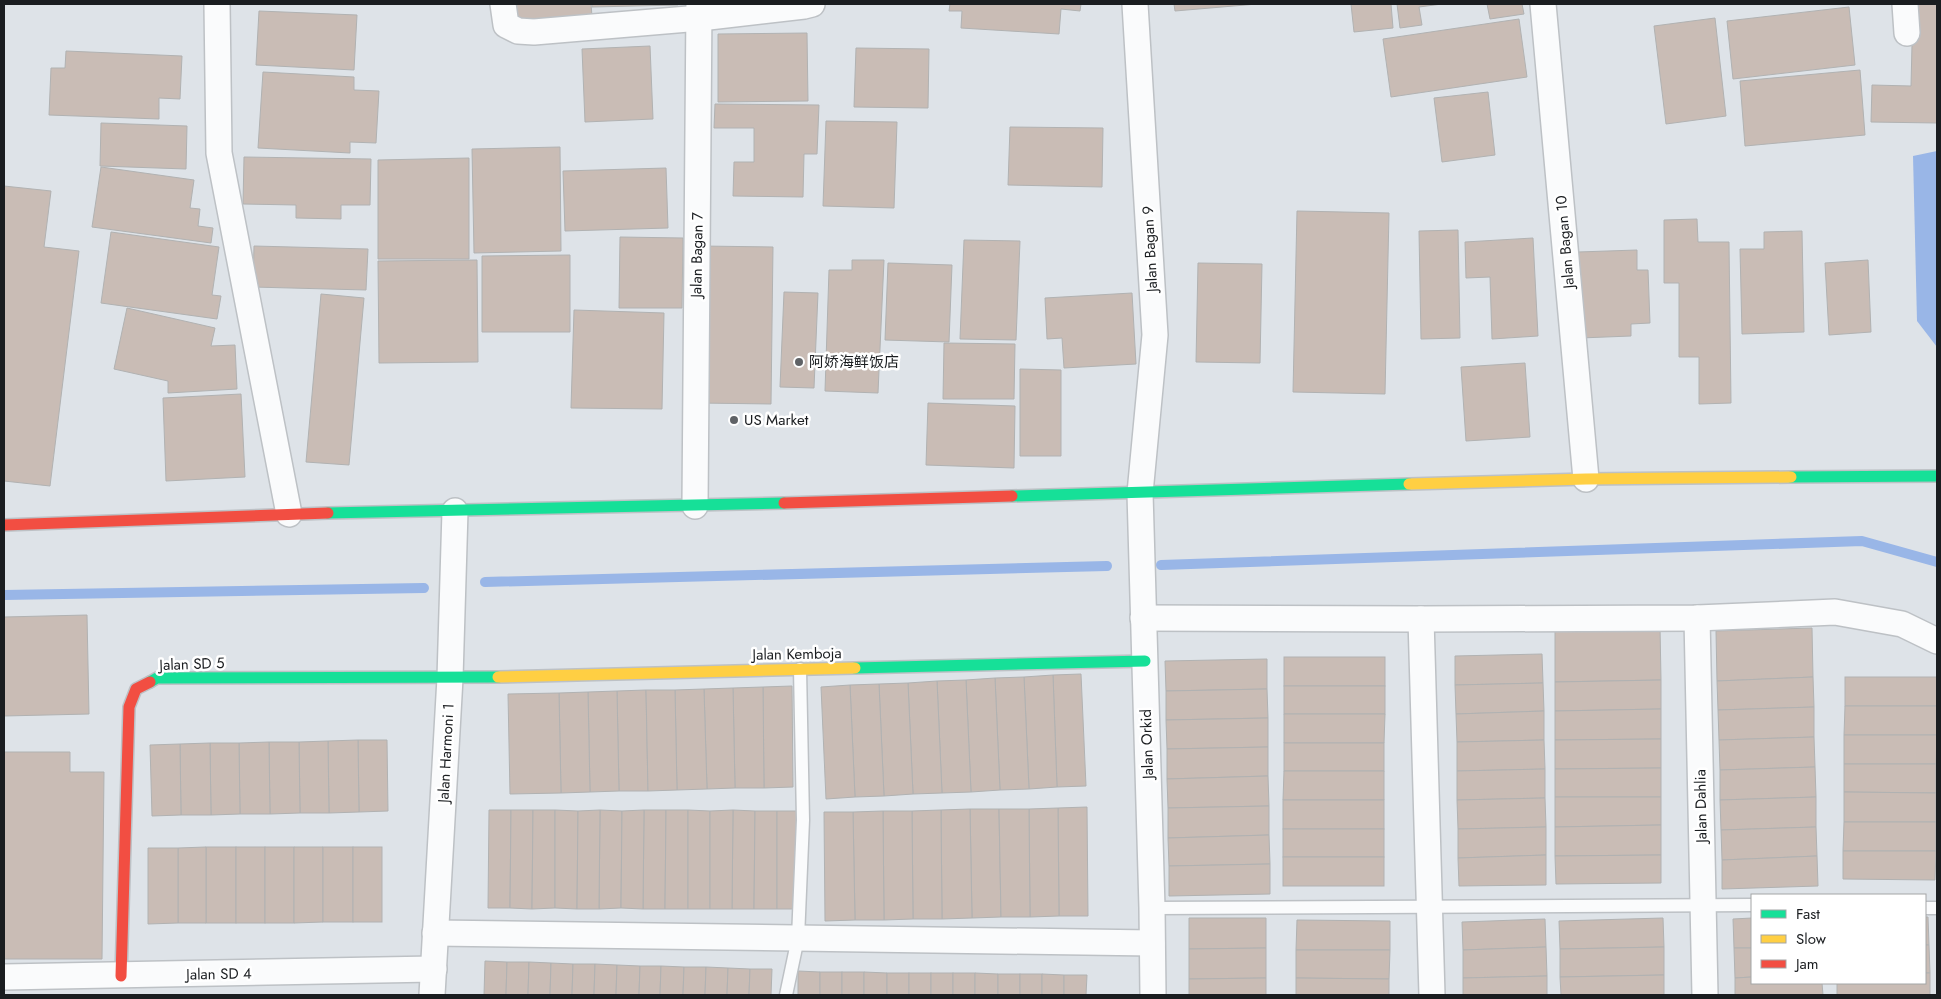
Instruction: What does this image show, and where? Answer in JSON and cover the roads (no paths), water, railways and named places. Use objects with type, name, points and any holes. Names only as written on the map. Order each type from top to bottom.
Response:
[{"type":"street","points":[[218,4],[219,153],[289,514]]},
{"type":"street","points":[[503,4],[506,24],[518,31],[534,32],[699,11],[804,6],[812,4]]},
{"type":"street","name":"Jalan Bagan 9","points":[[1135,4],[1155,335],[1140,493]]},
{"type":"street","name":"Jalan Bagan 10","points":[[1543,4],[1586,480]]},
{"type":"street","points":[[1905,4],[1906,33]]},
{"type":"street","name":"Jalan Bagan 7","points":[[695,506],[699,11]]},
{"type":"street","points":[[4,525],[289,514],[695,506],[1586,480],[1937,476]]},
{"type":"street","name":"Jalan Orkid","points":[[1140,493],[1153,995]]},
{"type":"street","name":"Jalan Harmoni 1","points":[[432,995],[450,678],[455,511]]},
{"type":"street","points":[[1143,618],[1697,618],[1835,612],[1902,624],[1937,641]]},
{"type":"street","name":"Jalan Dahlia","points":[[1697,618],[1705,995]]},
{"type":"street","points":[[1421,619],[1432,995]]},
{"type":"street","name":"Jalan Kemboja","points":[[450,678],[1145,661]]},
{"type":"street","name":"Jalan SD 5","points":[[121,976],[128,707],[136,689],[158,678],[450,678]]},
{"type":"street","points":[[436,933],[1152,943]]},
{"type":"street","name":"Jalan SD 4","points":[[4,977],[434,969]]},
{"type":"lane","points":[[786,995],[798,938],[803,820],[800,669]]},
{"type":"lane","points":[[1152,908],[1751,905]]},
{"type":"water","points":[[1937,151],[1937,347],[1917,321],[1913,156]]},
{"type":"waterway","points":[[1161,565],[1862,541],[1937,562]]},
{"type":"waterway","points":[[485,582],[1107,566]]},
{"type":"waterway","points":[[4,595],[424,588]]},
{"type":"place","name":"阿娇海鲜饭店","points":[[799,362]]},
{"type":"place","name":"US Market","points":[[734,420]]}]
